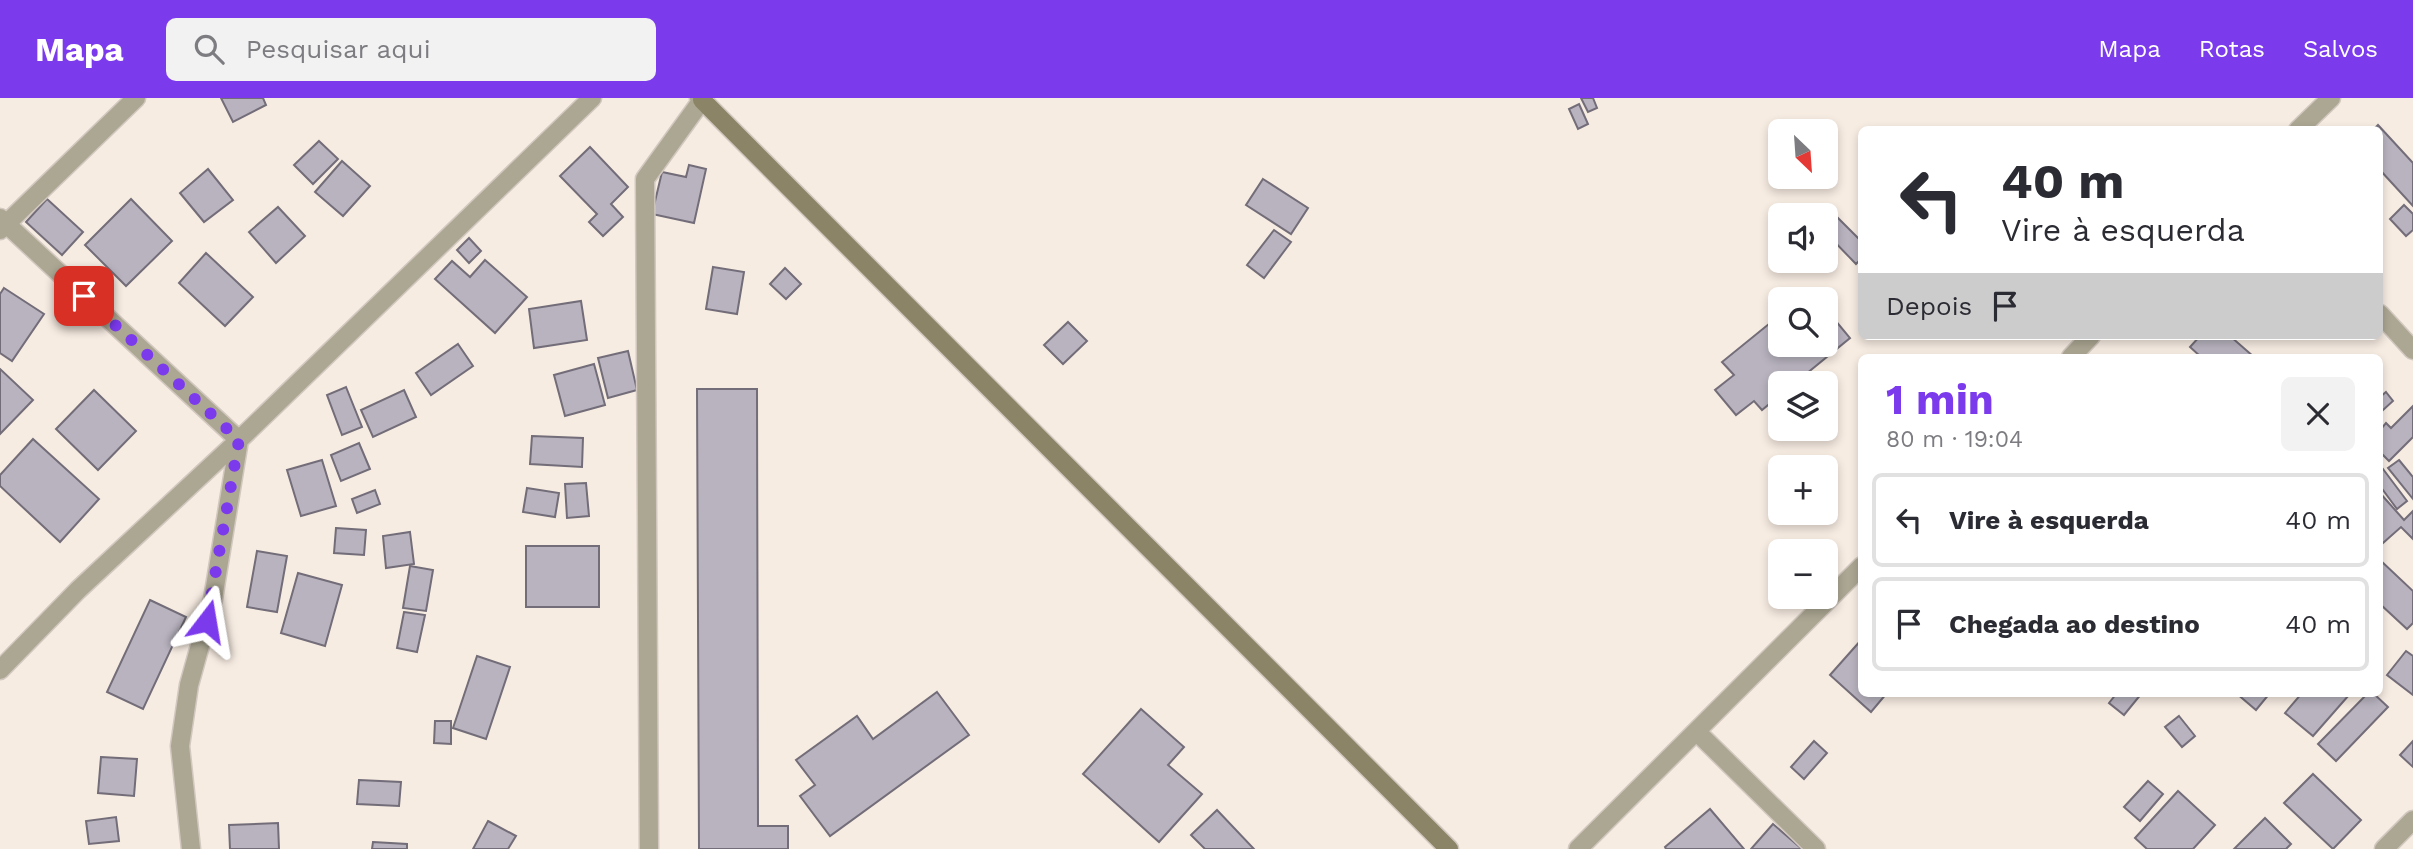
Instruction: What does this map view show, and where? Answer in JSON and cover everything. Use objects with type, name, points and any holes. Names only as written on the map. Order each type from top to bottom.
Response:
[{"type":"street","points":[[136,98],[2,224],[239,440]]},
{"type":"street","points":[[0,670],[78,590],[239,440],[592,98]]},
{"type":"street","points":[[2302,126],[2330,98]]},
{"type":"street","points":[[649,849],[645,179],[702,99],[1449,849]]},
{"type":"street","points":[[2383,317],[2413,350]]},
{"type":"street","points":[[2073,354],[2087,340]]},
{"type":"street","points":[[191,849],[180,746],[189,685],[213,599],[239,440]]},
{"type":"street","points":[[1578,849],[1858,570]]},
{"type":"street","points":[[1697,732],[1816,849]]},
{"type":"street","points":[[2384,849],[2413,820]]},
{"type":"building","points":[[221,98],[263,98],[266,105],[233,122]]},
{"type":"building","points":[[1581,98],[1593,98],[1597,108],[1588,112]]},
{"type":"building","points":[[1579,104],[1588,124],[1578,129],[1569,109]]},
{"type":"building","points":[[2383,130],[2413,163],[2413,206],[2383,173]]},
{"type":"building","points":[[319,141],[338,159],[313,184],[294,165]]},
{"type":"building","points":[[590,147],[628,187],[611,204],[623,217],[603,236],[589,222],[597,214],[560,176]]},
{"type":"building","points":[[342,161],[370,186],[343,216],[315,192]]},
{"type":"building","points":[[689,165],[706,169],[694,223],[652,214],[662,172],[686,177]]},
{"type":"building","points":[[208,169],[233,200],[204,222],[180,193]]},
{"type":"building","points":[[1263,179],[1308,208],[1291,234],[1246,205]]},
{"type":"building","points":[[47,199],[83,232],[62,255],[26,222]]},
{"type":"building","points":[[131,199],[172,241],[126,286],[85,245]]},
{"type":"building","points":[[2404,205],[2413,214],[2413,230],[2406,236],[2390,219]]},
{"type":"building","points":[[278,207],[305,236],[276,263],[249,232]]},
{"type":"building","points":[[1838,218],[1858,238],[1856,264],[1838,245]]},
{"type":"building","points":[[1274,230],[1291,242],[1264,278],[1247,265]]},
{"type":"building","points":[[469,238],[481,251],[469,263],[457,250]]},
{"type":"building","points":[[206,253],[253,297],[225,326],[179,283]]},
{"type":"building","points":[[485,260],[527,297],[495,333],[435,279],[452,261],[470,277]]},
{"type":"building","points":[[713,267],[744,272],[737,314],[706,309]]},
{"type":"building","points":[[785,268],[801,284],[786,299],[770,284]]},
{"type":"building","points":[[4,288],[44,314],[12,361],[0,353],[0,294]]},
{"type":"building","points":[[581,301],[587,340],[534,348],[529,309]]},
{"type":"building","points":[[1068,322],[1087,341],[1063,364],[1044,345]]},
{"type":"building","points":[[1838,324],[1850,338],[1838,348]]},
{"type":"building","points":[[1768,325],[1768,357],[1827,357],[1810,371],[1768,371],[1768,405],[1762,410],[1754,401],[1736,415],[1715,390],[1734,375],[1722,362]]},
{"type":"building","points":[[2196,340],[2235,340],[2251,354],[2198,354],[2190,347]]},
{"type":"building","points":[[458,344],[473,366],[431,395],[416,373]]},
{"type":"building","points":[[628,351],[637,390],[608,398],[598,358]]},
{"type":"building","points":[[594,364],[605,405],[565,416],[554,375]]},
{"type":"building","points":[[0,369],[33,400],[0,434]]},
{"type":"building","points":[[346,387],[362,427],[342,435],[327,395]]},
{"type":"building","points":[[697,389],[757,389],[758,826],[788,826],[788,849],[699,849]]},
{"type":"building","points":[[94,390],[136,431],[98,470],[56,429]]},
{"type":"building","points":[[404,390],[416,417],[373,437],[361,410]]},
{"type":"building","points":[[2386,392],[2393,401],[2383,410],[2383,394]]},
{"type":"building","points":[[2413,406],[2413,437],[2389,461],[2383,455],[2383,426],[2386,423],[2391,428]]},
{"type":"building","points":[[532,436],[583,438],[582,467],[530,464]]},
{"type":"building","points":[[33,439],[99,499],[60,542],[0,486],[0,475]]},
{"type":"building","points":[[359,443],[370,469],[341,481],[331,455]]},
{"type":"building","points":[[322,460],[336,506],[301,516],[287,470]]},
{"type":"building","points":[[2399,460],[2413,477],[2413,499],[2388,468]]},
{"type":"building","points":[[2383,469],[2407,501],[2397,509],[2383,490]]},
{"type":"building","points":[[586,483],[589,516],[567,518],[565,484]]},
{"type":"building","points":[[527,488],[559,493],[555,517],[523,512]]},
{"type":"building","points":[[375,490],[380,504],[357,513],[352,499]]},
{"type":"building","points":[[2383,496],[2404,520],[2413,511],[2413,539],[2401,527],[2383,543]]},
{"type":"building","points":[[336,528],[366,530],[364,555],[334,553]]},
{"type":"building","points":[[410,532],[414,564],[386,568],[383,536]]},
{"type":"building","points":[[526,546],[599,546],[599,607],[526,607]]},
{"type":"building","points":[[257,551],[287,556],[277,612],[247,607]]},
{"type":"building","points":[[2383,563],[2413,591],[2413,623],[2407,629],[2383,607]]},
{"type":"building","points":[[410,566],[433,570],[426,611],[403,608]]},
{"type":"building","points":[[298,573],[342,585],[325,646],[281,633]]},
{"type":"building","points":[[150,600],[186,617],[143,709],[107,692]]},
{"type":"building","points":[[404,612],[425,615],[417,652],[397,648]]},
{"type":"building","points":[[1858,644],[1858,697],[1884,697],[1871,712],[1830,675]]},
{"type":"building","points":[[2406,651],[2413,656],[2413,695],[2387,675]]},
{"type":"building","points":[[477,656],[510,667],[486,739],[453,728]]},
{"type":"building","points":[[937,692],[969,735],[830,836],[800,796],[815,785],[796,760],[857,716],[873,739]]},
{"type":"building","points":[[2114,697],[2139,697],[2124,715],[2109,703]]},
{"type":"building","points":[[2241,697],[2267,697],[2256,710]]},
{"type":"building","points":[[2299,697],[2347,697],[2313,736],[2285,713]]},
{"type":"building","points":[[2364,697],[2377,697],[2388,707],[2336,761],[2318,744]]},
{"type":"building","points":[[1141,709],[1184,747],[1168,765],[1202,794],[1159,842],[1083,774]]},
{"type":"building","points":[[2179,716],[2195,736],[2182,747],[2165,727]]},
{"type":"building","points":[[435,721],[451,721],[451,744],[434,743]]},
{"type":"building","points":[[1814,741],[1827,753],[1804,779],[1791,767]]},
{"type":"building","points":[[2413,741],[2413,767],[2400,755]]},
{"type":"building","points":[[101,757],[137,759],[134,796],[98,793]]},
{"type":"building","points":[[2313,774],[2361,820],[2333,849],[2284,803]]},
{"type":"building","points":[[359,780],[401,782],[399,806],[357,804]]},
{"type":"building","points":[[2148,781],[2163,794],[2140,821],[2124,807]]},
{"type":"building","points":[[2178,791],[2215,825],[2193,849],[2147,849],[2135,838]]},
{"type":"building","points":[[1710,809],[1744,849],[1666,849],[1665,847]]},
{"type":"building","points":[[1217,810],[1254,849],[1205,849],[1191,835]]},
{"type":"building","points":[[116,817],[119,841],[89,844],[86,821]]},
{"type":"building","points":[[2265,818],[2291,844],[2286,849],[2234,849]]},
{"type":"building","points":[[488,821],[516,836],[508,849],[473,849]]},
{"type":"building","points":[[278,823],[279,849],[230,849],[229,825]]},
{"type":"building","points":[[1773,824],[1802,849],[1751,849]]},
{"type":"building","points":[[373,842],[407,844],[407,849],[372,849]]},
{"type":"route","points":[[84,296],[239,440],[207,621]]}]
